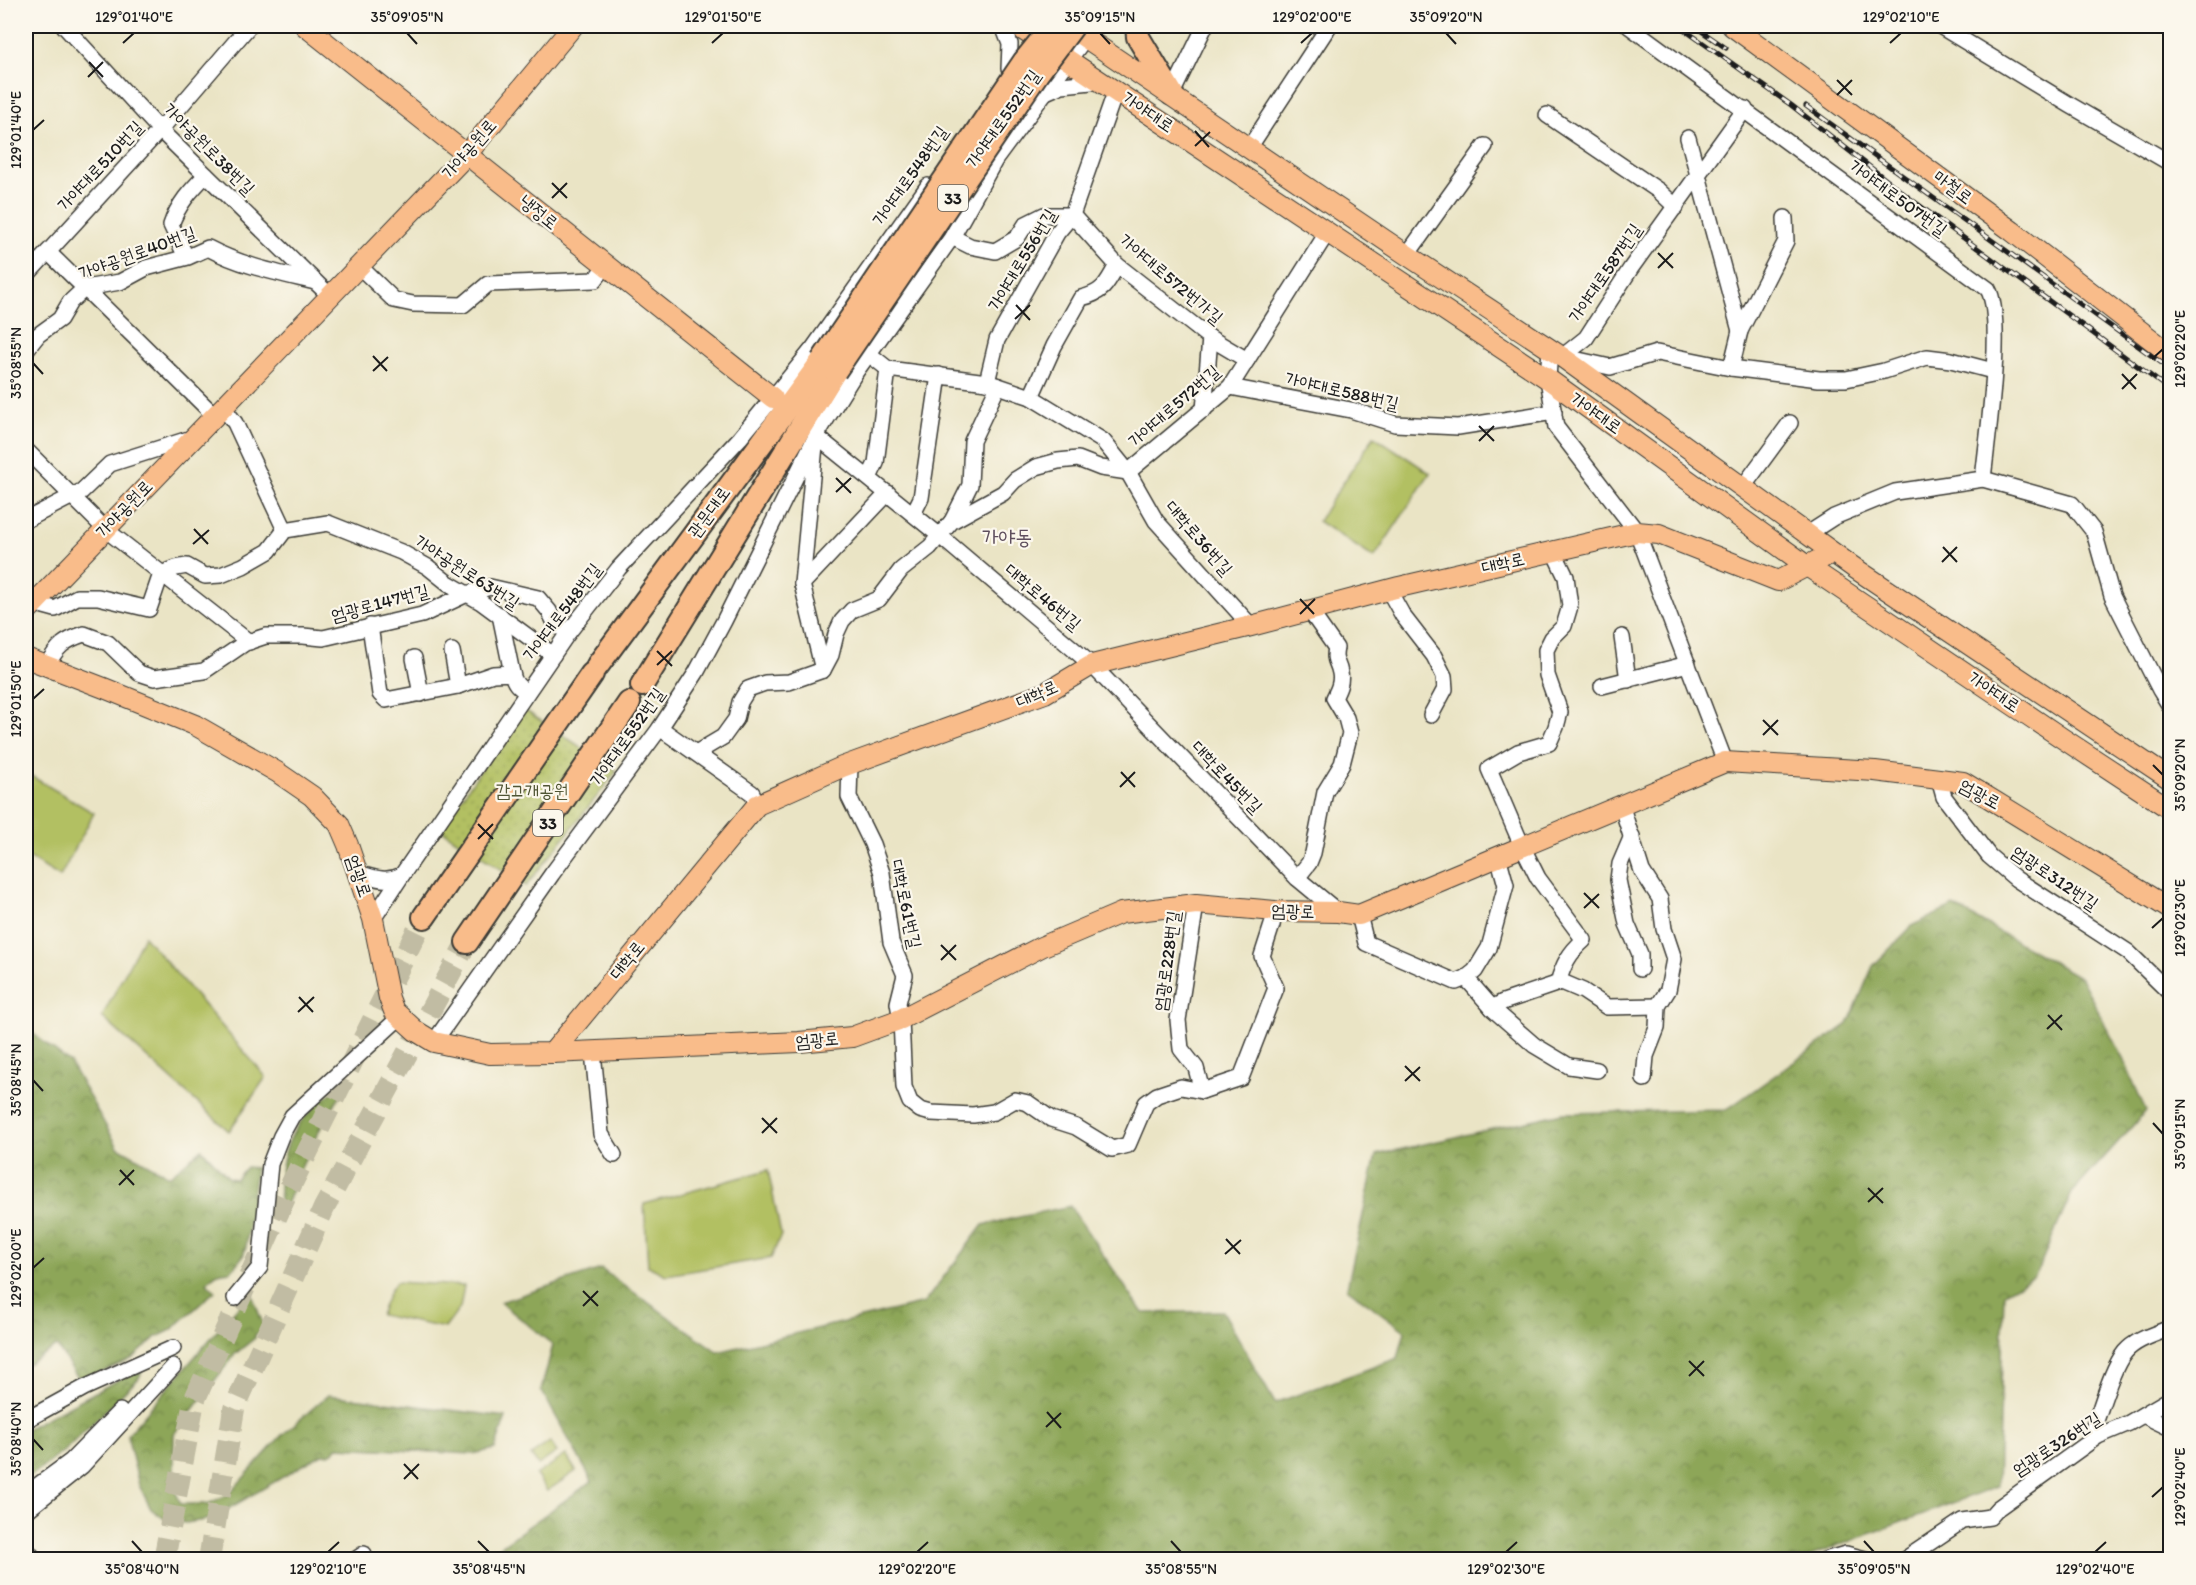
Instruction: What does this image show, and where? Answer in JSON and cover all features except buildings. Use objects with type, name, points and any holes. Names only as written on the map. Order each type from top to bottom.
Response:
[{"type":"highway","name":"33","points":[[831,364],[1024,62],[1053,26]]},
{"type":"highway","name":"33","points":[[831,364],[1037,74],[1084,29]]},
{"type":"highway","points":[[1136,29],[1175,96]]},
{"type":"highway","name":"관문대로","points":[[424,917],[595,669],[741,469],[831,364]]},
{"type":"highway","name":"관문대로","points":[[642,685],[768,480],[831,364]]},
{"type":"highway","name":"33","points":[[467,942],[629,703]]},
{"type":"main road","name":"냉정로","points":[[305,26],[774,398]]},
{"type":"main road","name":"가야공원로","points":[[29,608],[467,154],[573,26]]},
{"type":"main road","name":"가야대로","points":[[1068,26],[1084,29],[1249,148],[1556,353],[1832,553],[2170,779]]},
{"type":"main road","name":"마철로","points":[[1732,26],[2012,231],[2170,354]]},
{"type":"main road","name":"가야대로","points":[[1031,29],[1068,60],[1548,379],[1807,566],[2170,808]]},
{"type":"main road","points":[[1164,123],[1148,103],[1147,98],[1150,93],[1156,92],[1175,96]]},
{"type":"main road","name":"대학로","points":[[552,1053],[757,805],[850,764],[1045,693],[1092,665],[1310,611],[1388,589],[1637,532],[1659,534],[1778,581],[1832,553]]},
{"type":"main road","name":"엄광로","points":[[33,658],[195,725],[277,772],[312,796],[339,824],[358,873],[373,919],[395,1015],[434,1042],[490,1054],[592,1052],[826,1041],[866,1033],[901,1019],[1041,947],[1121,913],[1196,904],[1359,915],[1725,762],[1875,771],[1963,782],[2170,909]]},
{"type":"street","name":"가야공원로38번길","points":[[64,26],[160,130],[330,296]]},
{"type":"street","name":"가야대로510번길","points":[[26,276],[160,130],[249,26]]},
{"type":"street","points":[[1003,26],[1011,44],[1009,69]]},
{"type":"street","points":[[1175,96],[1205,26]]},
{"type":"street","points":[[1249,148],[1329,26]]},
{"type":"street","name":"가야대로507번길","points":[[1629,26],[1988,289],[1993,298],[1995,339],[1983,478]]},
{"type":"street","points":[[1940,26],[2170,163]]},
{"type":"street","name":"가야대로548번길","points":[[373,919],[568,633],[619,568],[740,438],[774,398],[831,364],[1031,29]]},
{"type":"street","name":"가야대로552번길","points":[[434,1042],[552,874],[660,728],[696,674],[816,436],[831,364],[869,354],[952,237],[995,160],[1068,60],[1084,29]]},
{"type":"street","points":[[1043,93],[1062,85],[1109,86]]},
{"type":"street","name":"가야대로556번길","points":[[993,384],[998,340],[1057,233],[1072,215],[1109,86]]},
{"type":"street","name":"가야대로587번길","points":[[1556,353],[1586,338],[1631,268],[1744,109]]},
{"type":"street","points":[[1547,115],[1659,191],[1676,207]]},
{"type":"street","points":[[1688,138],[1740,331]]},
{"type":"street","points":[[1407,255],[1485,146]]},
{"type":"street","points":[[186,257],[171,225],[175,213],[188,193],[206,175]]},
{"type":"street","points":[[952,237],[970,246],[995,251],[1017,237],[1026,224],[1044,215],[1072,215]]},
{"type":"street","name":"가야대로572번가길","points":[[1072,215],[1117,265],[1210,338],[1247,360]]},
{"type":"street","points":[[1731,368],[1740,331],[1786,241],[1785,218]]},
{"type":"street","name":"가야대로572번길","points":[[952,521],[1003,493],[1016,480],[1036,467],[1078,459],[1101,468],[1128,472],[1230,387],[1327,233]]},
{"type":"street","name":"가야공원로40번길","points":[[26,350],[38,335],[60,319],[70,302],[85,288],[120,282],[146,268],[186,257],[208,248],[229,259],[250,266],[316,282]]},
{"type":"street","points":[[48,252],[219,412],[235,423],[285,531],[269,551],[243,566],[220,575],[205,576],[187,566],[162,573]]},
{"type":"street","points":[[1031,397],[1054,346],[1081,298],[1095,295],[1108,283],[1117,265]]},
{"type":"street","points":[[359,266],[394,300],[413,304],[463,305],[488,284],[595,280],[606,266]]},
{"type":"street","points":[[1204,410],[1210,338]]},
{"type":"street","points":[[1725,762],[1637,532],[1556,427],[1548,379],[1556,353],[1610,367],[1657,353],[1731,368],[1819,379],[1846,379],[1884,371],[1927,357],[1951,360],[1993,371]]},
{"type":"street","points":[[869,354],[888,369],[876,463],[869,478]]},
{"type":"street","name":"대학로36번길","points":[[888,369],[993,384],[1031,397],[1103,441],[1128,472],[1156,521],[1251,626]]},
{"type":"street","points":[[913,514],[921,498],[939,375]]},
{"type":"street","name":"가야대로572번길","points":[[823,670],[831,655],[842,621],[852,610],[879,599],[901,570],[940,536],[952,521],[970,486],[972,441],[993,384]]},
{"type":"street","name":"가야대로588번길","points":[[1230,387],[1351,410],[1395,424],[1458,427],[1554,412]]},
{"type":"street","points":[[1743,487],[1790,423]]},
{"type":"street","points":[[696,753],[723,737],[736,719],[740,702],[748,689],[765,683],[789,682],[823,670],[802,584],[816,436]]},
{"type":"street","name":"대학로46번길","points":[[816,436],[940,536],[1092,665]]},
{"type":"street","points":[[26,520],[82,491],[110,464],[195,437]]},
{"type":"street","points":[[26,450],[105,529],[249,642]]},
{"type":"street","points":[[1806,535],[1834,517],[1895,492],[1983,478],[2072,504],[2094,532],[2112,596],[2170,706]]},
{"type":"street","points":[[802,584],[888,493]]},
{"type":"street","name":"가야공원로63번길","points":[[285,531],[328,523],[401,552],[428,567],[448,583],[500,615],[553,655]]},
{"type":"street","points":[[1554,552],[1566,578],[1570,606],[1564,626],[1552,638],[1546,650],[1547,675],[1560,712],[1556,727],[1549,743],[1518,752],[1489,769],[1538,878],[1584,940],[1570,952],[1558,983]]},
{"type":"street","points":[[29,608],[55,609],[77,597],[98,597],[149,609],[162,573]]},
{"type":"street","name":"엄광로147번길","points":[[154,678],[204,671],[249,642],[266,636],[323,638],[422,615],[490,586],[538,598],[555,623],[568,633]]},
{"type":"street","points":[[1388,589],[1403,616],[1434,656],[1444,676],[1445,689],[1431,715]]},
{"type":"street","points":[[1297,878],[1309,863],[1313,853],[1325,792],[1342,764],[1350,733],[1346,718],[1334,698],[1340,685],[1340,672],[1334,658],[1336,648],[1310,611]]},
{"type":"street","points":[[500,615],[514,681],[518,687],[527,692]]},
{"type":"street","points":[[370,626],[380,694],[386,700],[458,686],[493,674],[512,673]]},
{"type":"street","name":"엄광로","points":[[33,658],[84,634],[108,644],[139,673],[154,678]]},
{"type":"street","points":[[1622,638],[1628,680]]},
{"type":"street","points":[[452,651],[458,686]]},
{"type":"street","points":[[414,658],[421,694]]},
{"type":"street","points":[[1602,686],[1628,680],[1687,660]]},
{"type":"street","name":"대학로45번길","points":[[1092,665],[1297,878],[1338,912]]},
{"type":"street","points":[[660,728],[752,793],[757,805]]},
{"type":"street","name":"대학로61번길","points":[[850,764],[849,797],[872,844],[882,873],[891,942],[905,975],[898,1003],[901,1019],[904,1087],[910,1102],[920,1110],[937,1114],[973,1115],[994,1112],[1015,1100],[1028,1103],[1051,1119],[1076,1127],[1112,1149],[1128,1145],[1146,1103],[1157,1095],[1181,1087],[1202,1091]]},
{"type":"street","name":"엄광로312번길","points":[[1939,778],[1944,797],[1989,856],[2016,879],[2128,952],[2170,993]]},
{"type":"street","points":[[1621,804],[1642,871],[1660,899],[1664,929],[1674,959],[1668,990],[1658,1006],[1657,1028],[1646,1056],[1644,1079]]},
{"type":"street","points":[[1632,836],[1620,864],[1618,880],[1627,924],[1640,954],[1640,969]]},
{"type":"street","points":[[1359,915],[1366,943],[1456,982],[1466,978],[1475,971],[1489,948],[1506,885],[1498,856]]},
{"type":"street","points":[[358,873],[378,880],[393,880],[402,875]]},
{"type":"street","name":"엄광로228번길","points":[[1196,904],[1178,1020],[1181,1049],[1196,1068],[1202,1091]]},
{"type":"street","points":[[1202,1091],[1241,1078],[1276,988],[1262,956],[1275,911]]},
{"type":"street","points":[[1466,978],[1492,1008],[1534,1045],[1569,1066],[1597,1070]]},
{"type":"street","points":[[1492,1008],[1562,982],[1583,991],[1607,1008],[1658,1006]]},
{"type":"street","points":[[232,1294],[260,1267],[270,1164],[292,1116],[395,1015],[425,1029],[434,1027],[452,1017]]},
{"type":"street","points":[[592,1052],[601,1134],[614,1155]]},
{"type":"street","points":[[2098,1436],[2094,1426],[2118,1364],[2126,1351],[2143,1339],[2170,1328]]},
{"type":"street","points":[[26,1420],[84,1388],[173,1348]]},
{"type":"street","points":[[26,1494],[71,1461],[142,1388],[169,1365],[82,1466],[26,1511]]},
{"type":"street","name":"엄광로326번길","points":[[1904,1560],[1962,1521],[1990,1517],[1998,1508],[2098,1436],[2143,1415],[2170,1399]]},
{"type":"street","points":[[2143,1415],[2170,1428]]},
{"type":"street","points":[[26,1549],[35,1560]]},
{"type":"street","points":[[1825,1560],[1845,1554],[1869,1560]]},
{"type":"green space","points":[[1374,436],[1430,473],[1374,558],[1318,521]]},
{"type":"green space","name":"감고개공원","points":[[523,709],[617,771],[526,886],[440,829]]},
{"type":"green space","points":[[26,773],[94,813],[60,877],[26,856]]},
{"type":"green space","points":[[1954,906],[2081,978],[2125,1063],[2146,1111],[2072,1193],[2035,1276],[2004,1293],[1998,1486],[1803,1559],[483,1559],[592,1481],[541,1390],[553,1345],[500,1302],[601,1269],[718,1352],[924,1303],[983,1225],[1070,1206],[1143,1313],[1223,1311],[1275,1403],[1398,1358],[1405,1331],[1347,1288],[1376,1155],[1563,1113],[1726,1110],[1848,1024],[1873,966],[1913,925]]},
{"type":"green space","points":[[144,936],[266,1077],[229,1131],[102,1017]]},
{"type":"green space","points":[[26,1028],[70,1063],[118,1147],[169,1176],[202,1149],[229,1178],[236,1179],[246,1167],[256,1168],[243,1256],[231,1271],[217,1274],[207,1283],[215,1291],[171,1330],[155,1338],[133,1358],[81,1382],[58,1348],[55,1347],[26,1365]]},
{"type":"green space","points":[[341,1087],[344,1090],[324,1121],[307,1155],[279,1224],[281,1172],[292,1135],[312,1109]]},
{"type":"green space","points":[[768,1170],[781,1235],[771,1258],[666,1275],[648,1266],[644,1204]]},
{"type":"green space","points":[[396,1282],[464,1286],[460,1308],[445,1328],[380,1315]]},
{"type":"green space","points":[[251,1292],[264,1327],[255,1335],[255,1338],[235,1354],[174,1434],[174,1488],[181,1504],[208,1504],[229,1494],[281,1436],[328,1395],[506,1417],[495,1449],[473,1454],[337,1447],[329,1455],[322,1454],[211,1519],[186,1523],[166,1520],[151,1509],[139,1485],[127,1435]]},
{"type":"green space","points":[[137,1370],[141,1373],[139,1378],[64,1451],[26,1479],[26,1429]]},
{"type":"green space","points":[[550,1442],[557,1452],[538,1465],[531,1455]]},
{"type":"green space","points":[[566,1455],[576,1471],[547,1491],[536,1475]]},
{"type":"tunnel","points":[[164,1560],[194,1401],[287,1193],[424,917]]},
{"type":"tunnel","points":[[209,1560],[234,1409],[324,1208],[467,942]]},
{"type":"railway","points":[[1679,26],[1791,105],[1908,197],[2170,390]]},
{"type":"railway","points":[[1694,26],[1726,48]]},
{"type":"railway","points":[[1806,106],[2170,369]]},
{"type":"district","name":"가야동","points":[[1007,536]]}]
